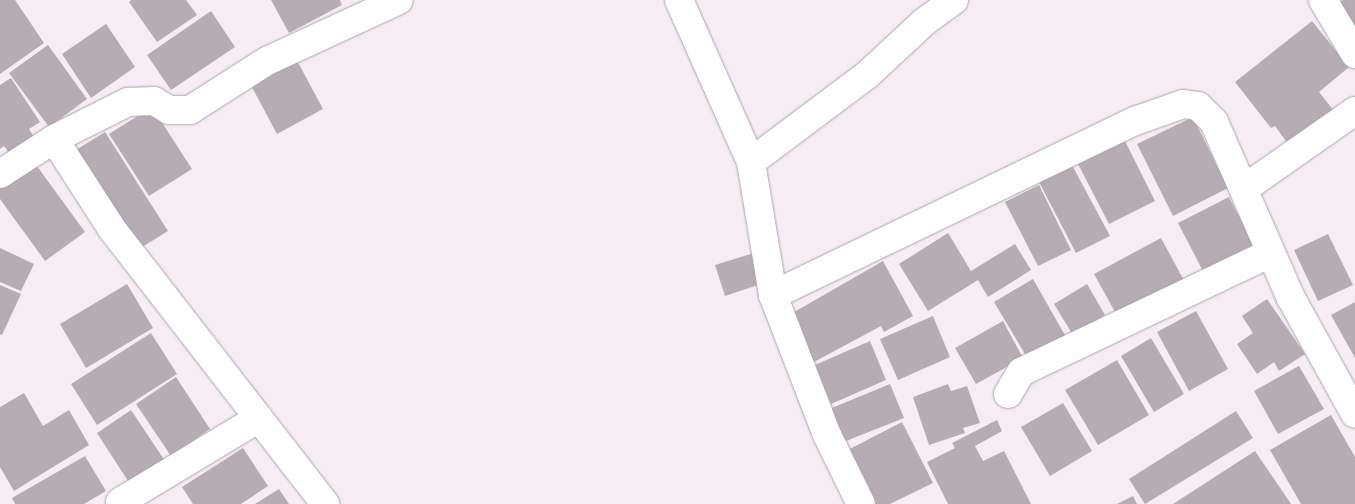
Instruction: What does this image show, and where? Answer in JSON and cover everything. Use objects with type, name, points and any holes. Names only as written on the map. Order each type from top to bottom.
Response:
[{"type":"street","points":[[0,174],[54,139],[128,102],[154,101],[169,110],[190,110],[267,61],[399,0]]},
{"type":"street","points":[[679,0],[751,162],[773,295],[827,435],[861,504]]},
{"type":"street","points":[[751,162],[867,75],[924,22],[954,0]]},
{"type":"street","points":[[1323,0],[1355,54]]},
{"type":"street","points":[[773,295],[1135,121],[1183,104],[1198,106],[1214,122],[1245,188],[1291,298],[1355,414]]},
{"type":"street","points":[[1245,188],[1355,111]]},
{"type":"street","points":[[54,139],[112,229],[325,504]]},
{"type":"street","points":[[1008,394],[1021,372],[1271,253]]},
{"type":"street","points":[[120,502],[259,418]]},
{"type":"building","points":[[0,0],[15,0],[44,43],[0,74]]},
{"type":"building","points":[[131,0],[186,0],[197,15],[157,42],[129,2]]},
{"type":"building","points":[[271,0],[340,0],[342,5],[289,33]]},
{"type":"building","points":[[1355,0],[1355,34],[1339,2]]},
{"type":"building","points":[[211,11],[235,47],[171,90],[147,55]]},
{"type":"building","points":[[1312,21],[1349,67],[1319,92],[1338,116],[1293,151],[1275,126],[1271,128],[1235,82]]},
{"type":"building","points":[[106,24],[135,67],[91,98],[62,54]]},
{"type":"building","points":[[48,45],[87,99],[49,127],[9,73]]},
{"type":"building","points":[[293,53],[323,109],[277,134],[247,78]]},
{"type":"building","points":[[11,78],[40,122],[29,129],[34,137],[10,154],[4,146],[0,149],[0,85]]},
{"type":"building","points":[[152,107],[192,169],[149,196],[109,134]]},
{"type":"building","points":[[1193,117],[1228,188],[1173,216],[1137,144]]},
{"type":"building","points":[[105,132],[168,231],[134,252],[71,153]]},
{"type":"building","points":[[1125,141],[1155,201],[1109,224],[1078,164]]},
{"type":"building","points":[[34,162],[85,232],[45,261],[0,199],[0,186]]},
{"type":"building","points":[[1072,165],[1110,236],[1076,253],[1039,182]]},
{"type":"building","points":[[1039,185],[1071,250],[1038,266],[1005,202]]},
{"type":"building","points":[[1229,197],[1257,251],[1206,277],[1178,223]]},
{"type":"building","points":[[948,233],[971,271],[1015,244],[1031,270],[988,297],[978,280],[928,311],[899,264]]},
{"type":"building","points":[[1328,234],[1353,285],[1318,301],[1294,250]]},
{"type":"building","points":[[1161,238],[1187,286],[1120,321],[1094,274]]},
{"type":"building","points":[[0,248],[34,264],[21,291],[0,282]]},
{"type":"building","points":[[754,253],[764,283],[725,296],[715,265]]},
{"type":"building","points":[[883,261],[913,316],[884,332],[881,326],[814,362],[789,315]]},
{"type":"building","points":[[1033,279],[1066,337],[1028,359],[994,302]]},
{"type":"building","points":[[127,284],[153,328],[86,368],[60,324]]},
{"type":"building","points":[[1087,284],[1105,315],[1073,335],[1054,304]]},
{"type":"building","points":[[0,285],[21,294],[2,335],[0,334]]},
{"type":"building","points":[[1267,299],[1305,354],[1279,371],[1274,362],[1257,374],[1237,344],[1253,333],[1242,316]]},
{"type":"building","points":[[1355,302],[1355,358],[1331,315]]},
{"type":"building","points":[[1196,311],[1228,369],[1189,391],[1157,332]]},
{"type":"building","points":[[933,316],[950,357],[898,380],[880,339]]},
{"type":"building","points":[[1003,321],[1023,358],[976,384],[955,348]]},
{"type":"building","points":[[151,333],[177,374],[97,425],[71,384]]},
{"type":"building","points":[[1151,338],[1184,394],[1154,412],[1121,356]]},
{"type":"building","points":[[870,341],[886,380],[831,404],[815,365]]},
{"type":"building","points":[[1117,360],[1149,415],[1098,445],[1065,390]]},
{"type":"building","points":[[1299,366],[1324,409],[1278,434],[1254,391]]},
{"type":"building","points":[[176,377],[210,429],[171,456],[136,404]]},
{"type":"building","points":[[890,384],[904,418],[841,443],[827,410]]},
{"type":"building","points":[[948,384],[951,391],[967,386],[980,423],[963,428],[965,433],[929,445],[913,397]]},
{"type":"building","points":[[24,393],[43,426],[69,410],[89,445],[14,491],[0,467],[0,407]]},
{"type":"building","points":[[1063,403],[1092,451],[1050,476],[1021,427]]},
{"type":"building","points":[[131,410],[165,461],[130,484],[97,433]]},
{"type":"building","points":[[1236,411],[1253,438],[1145,504],[1129,479]]},
{"type":"building","points":[[1331,415],[1355,457],[1355,504],[1301,504],[1270,450]]},
{"type":"building","points":[[997,420],[1002,431],[975,446],[983,461],[1004,451],[1031,504],[948,504],[927,462],[955,448],[952,443]]},
{"type":"building","points":[[902,422],[933,483],[890,504],[871,504],[844,452]]},
{"type":"building","points":[[243,448],[268,486],[241,504],[193,504],[182,487]]},
{"type":"building","points":[[1255,451],[1291,504],[1173,504]]},
{"type":"building","points":[[85,456],[106,491],[84,504],[15,504],[12,498]]},
{"type":"building","points":[[279,489],[289,504],[255,504]]},
{"type":"building","points":[[1133,496],[1137,504],[1117,504]]}]
